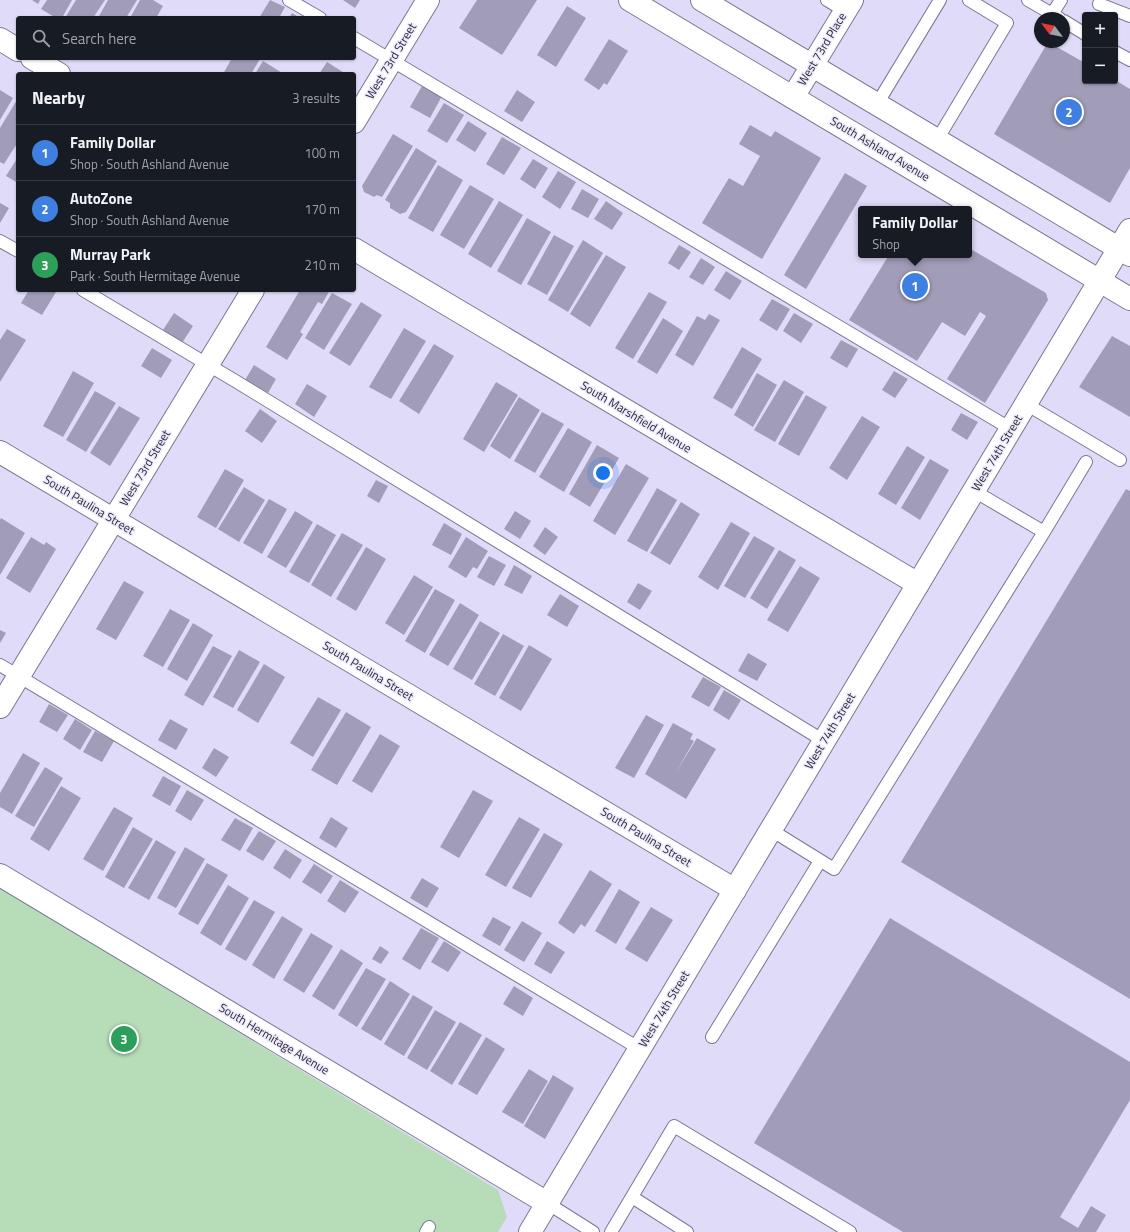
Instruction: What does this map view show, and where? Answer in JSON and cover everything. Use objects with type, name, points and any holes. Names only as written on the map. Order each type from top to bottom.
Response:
[{"type":"street","name":"West 73rd Street","points":[[356,119],[428,0]]},
{"type":"street","name":"South Ashland Avenue","points":[[630,0],[1130,299]]},
{"type":"street","points":[[702,0],[1124,252]]},
{"type":"street","name":"West 73rd Place","points":[[793,97],[812,66],[841,4]]},
{"type":"street","points":[[0,39],[16,49]]},
{"type":"street","points":[[35,60],[56,72]]},
{"type":"street","name":"West 74th Street","points":[[530,1232],[1100,281],[1124,252],[1130,230]]},
{"type":"street","name":"South Marshfield Avenue","points":[[356,250],[918,584]]},
{"type":"street","name":"West 73rd Street","points":[[0,707],[251,292]]},
{"type":"street","name":"South Paulina Street","points":[[0,452],[735,890]]},
{"type":"street","name":"South Hermitage Avenue","points":[[0,875],[548,1203]]},
{"type":"lane","points":[[290,0],[317,16]]},
{"type":"lane","points":[[877,104],[940,0]]},
{"type":"lane","points":[[937,140],[1007,24],[969,0]]},
{"type":"lane","points":[[1028,0],[1048,12]]},
{"type":"lane","points":[[1056,12],[1061,0]]},
{"type":"lane","points":[[1099,4],[1130,16]]},
{"type":"lane","points":[[1070,25],[1082,32]]},
{"type":"lane","points":[[356,39],[1011,429]]},
{"type":"lane","points":[[1118,54],[1130,60]]},
{"type":"lane","points":[[0,241],[16,250]]},
{"type":"lane","points":[[86,292],[208,364],[824,741]]},
{"type":"lane","points":[[1026,404],[1120,460]]},
{"type":"lane","points":[[771,830],[834,869],[1086,462]]},
{"type":"lane","points":[[974,491],[1044,532]]},
{"type":"lane","points":[[0,665],[640,1049]]},
{"type":"lane","points":[[712,1037],[820,861]]},
{"type":"lane","points":[[611,1232],[674,1126],[850,1232]]},
{"type":"lane","points":[[632,1198],[687,1232]]},
{"type":"lane","points":[[548,1203],[594,1232]]},
{"type":"green space","points":[[0,888],[498,1190],[507,1217],[498,1232],[0,1232]]},
{"type":"building","points":[[32,0],[40,0],[38,4]]},
{"type":"building","points":[[47,0],[72,0],[63,16],[53,16],[41,9]]},
{"type":"building","points":[[76,0],[105,0],[94,16],[66,16]]},
{"type":"building","points":[[108,0],[137,0],[127,16],[99,16]]},
{"type":"building","points":[[140,0],[153,0],[163,6],[157,16],[131,16]]},
{"type":"building","points":[[270,0],[285,7],[280,16],[260,16]]},
{"type":"building","points":[[343,0],[360,0],[355,8]]},
{"type":"building","points":[[477,0],[537,0],[502,55],[459,28]]},
{"type":"building","points":[[567,6],[586,18],[556,67],[537,55]]},
{"type":"building","points":[[609,39],[628,51],[607,85],[604,83],[599,90],[584,80]]},
{"type":"building","points":[[1044,48],[1059,48],[1082,61],[1082,84],[1118,84],[1118,82],[1130,89],[1130,168],[1110,203],[994,134]]},
{"type":"building","points":[[231,60],[259,60],[252,72],[224,72]]},
{"type":"building","points":[[263,61],[281,72],[256,72]]},
{"type":"building","points":[[327,62],[343,72],[320,72]]},
{"type":"building","points":[[422,86],[442,96],[430,118],[410,107]]},
{"type":"building","points":[[0,90],[13,98],[0,120]]},
{"type":"building","points":[[517,90],[535,102],[522,122],[504,111]]},
{"type":"building","points":[[16,101],[16,145],[4,164],[0,162],[0,128]]},
{"type":"building","points":[[444,103],[464,115],[447,143],[427,131]]},
{"type":"building","points":[[468,121],[487,133],[475,152],[456,140]]},
{"type":"building","points":[[750,125],[771,137],[775,131],[821,158],[762,259],[702,223],[729,178],[743,186],[760,156],[739,144]]},
{"type":"building","points":[[393,134],[413,146],[382,197],[377,195],[374,197],[364,192],[362,186]]},
{"type":"building","points":[[502,137],[521,148],[504,175],[486,164]]},
{"type":"building","points":[[416,148],[437,161],[406,212],[400,214],[390,208],[390,203],[385,200]]},
{"type":"building","points":[[533,159],[548,168],[535,189],[520,179]]},
{"type":"building","points":[[16,160],[16,182],[6,176]]},
{"type":"building","points":[[438,165],[463,180],[433,232],[408,218]]},
{"type":"building","points":[[558,171],[576,182],[560,209],[542,197]]},
{"type":"building","points":[[845,173],[867,186],[806,289],[784,275]]},
{"type":"building","points":[[470,185],[494,199],[464,249],[440,235]]},
{"type":"building","points":[[582,189],[599,199],[588,218],[571,209]]},
{"type":"building","points":[[499,201],[523,215],[491,268],[468,254]]},
{"type":"building","points":[[606,201],[623,213],[612,230],[594,219]]},
{"type":"building","points":[[0,203],[9,208],[0,223]]},
{"type":"building","points":[[527,218],[551,232],[521,285],[497,271]]},
{"type":"building","points":[[554,235],[574,246],[547,295],[527,284]]},
{"type":"building","points":[[583,240],[603,253],[568,312],[548,300]]},
{"type":"building","points":[[679,245],[691,252],[679,270],[668,263]]},
{"type":"building","points":[[972,250],[1046,293],[1048,300],[985,403],[947,379],[986,316],[980,312],[965,336],[942,322],[917,361],[849,320],[887,258],[972,258]]},
{"type":"building","points":[[606,255],[626,267],[590,327],[570,314]]},
{"type":"building","points":[[701,258],[715,267],[703,285],[689,277]]},
{"type":"building","points":[[726,271],[742,281],[730,300],[714,290]]},
{"type":"building","points":[[28,292],[56,292],[42,315],[21,303]]},
{"type":"building","points":[[299,292],[329,292],[322,304],[318,302],[300,332],[303,334],[287,360],[266,347]]},
{"type":"building","points":[[649,292],[667,302],[633,359],[615,348]]},
{"type":"building","points":[[332,293],[352,304],[324,350],[305,338]]},
{"type":"building","points":[[772,299],[790,309],[777,331],[759,320]]},
{"type":"building","points":[[361,302],[382,315],[350,366],[329,353]]},
{"type":"building","points":[[174,313],[193,326],[182,343],[163,330]]},
{"type":"building","points":[[794,313],[813,324],[801,343],[783,331]]},
{"type":"building","points":[[709,314],[720,320],[693,366],[675,355],[697,316],[705,320]]},
{"type":"building","points":[[663,318],[683,331],[657,374],[637,362]]},
{"type":"building","points":[[404,328],[426,341],[391,399],[369,387]]},
{"type":"building","points":[[7,329],[26,340],[0,382],[0,340]]},
{"type":"building","points":[[1112,336],[1130,346],[1130,417],[1079,387]]},
{"type":"building","points":[[841,340],[858,349],[847,368],[830,358]]},
{"type":"building","points":[[434,344],[454,356],[419,414],[399,401]]},
{"type":"building","points":[[742,347],[762,359],[732,409],[713,398]]},
{"type":"building","points":[[152,348],[172,360],[161,378],[141,366]]},
{"type":"building","points":[[254,365],[276,379],[268,393],[245,380]]},
{"type":"building","points":[[73,371],[94,383],[63,437],[43,426]]},
{"type":"building","points":[[894,371],[908,379],[895,398],[882,390]]},
{"type":"building","points":[[757,373],[777,385],[753,427],[734,415]]},
{"type":"building","points":[[784,380],[804,392],[775,442],[754,430]]},
{"type":"building","points":[[496,382],[518,395],[484,452],[463,439]]},
{"type":"building","points":[[307,384],[327,396],[314,417],[295,404]]},
{"type":"building","points":[[95,391],[116,403],[86,452],[66,440]]},
{"type":"building","points":[[806,395],[827,407],[799,456],[778,444]]},
{"type":"building","points":[[519,397],[540,410],[510,459],[490,446]]},
{"type":"building","points":[[119,406],[140,418],[110,466],[90,453]]},
{"type":"building","points":[[260,409],[277,421],[262,443],[245,431]]},
{"type":"building","points":[[542,412],[564,424],[535,473],[514,461]]},
{"type":"building","points":[[961,413],[978,422],[967,440],[951,430]]},
{"type":"building","points":[[862,416],[880,427],[847,480],[829,468]]},
{"type":"building","points":[[568,428],[592,442],[564,492],[539,477]]},
{"type":"building","points":[[597,445],[619,458],[590,507],[569,494]]},
{"type":"building","points":[[907,446],[925,457],[896,505],[878,494]]},
{"type":"building","points":[[930,459],[949,470],[920,520],[901,508]]},
{"type":"building","points":[[626,464],[649,478],[615,535],[593,521]]},
{"type":"building","points":[[225,469],[244,480],[216,528],[197,517]]},
{"type":"building","points":[[376,480],[388,486],[379,503],[367,496]]},
{"type":"building","points":[[244,487],[265,500],[239,542],[218,529]]},
{"type":"building","points":[[657,488],[677,500],[647,552],[627,541]]},
{"type":"building","points":[[1126,489],[1130,491],[1130,999],[901,862]]},
{"type":"building","points":[[269,499],[287,509],[262,554],[243,543]]},
{"type":"building","points":[[681,502],[700,514],[670,565],[650,553]]},
{"type":"building","points":[[295,511],[313,522],[286,568],[267,557]]},
{"type":"building","points":[[515,511],[531,521],[520,539],[504,529]]},
{"type":"building","points":[[1,518],[25,533],[0,575],[0,520]]},
{"type":"building","points":[[731,522],[750,533],[718,590],[698,577]]},
{"type":"building","points":[[444,523],[462,534],[451,555],[432,545]]},
{"type":"building","points":[[317,524],[336,535],[309,583],[289,572]]},
{"type":"building","points":[[545,527],[558,537],[545,555],[533,546]]},
{"type":"building","points":[[342,533],[363,545],[331,597],[311,585]]},
{"type":"building","points":[[754,536],[775,548],[745,598],[724,586]]},
{"type":"building","points":[[31,537],[44,545],[46,542],[56,549],[30,593],[6,578]]},
{"type":"building","points":[[466,537],[488,551],[477,569],[473,567],[466,578],[448,567]]},
{"type":"building","points":[[366,547],[386,559],[356,611],[336,599]]},
{"type":"building","points":[[779,550],[796,560],[767,609],[750,598]]},
{"type":"building","points":[[489,556],[506,565],[494,586],[477,577]]},
{"type":"building","points":[[514,565],[532,576],[522,594],[504,585]]},
{"type":"building","points":[[800,566],[820,578],[788,632],[767,620]]},
{"type":"building","points":[[414,575],[433,587],[404,635],[385,623]]},
{"type":"building","points":[[124,581],[144,592],[116,640],[96,629]]},
{"type":"building","points":[[638,583],[652,591],[640,610],[627,602]]},
{"type":"building","points":[[435,589],[455,600],[425,653],[405,641]]},
{"type":"building","points":[[560,594],[579,606],[567,627],[547,615]]},
{"type":"building","points":[[460,603],[479,615],[448,666],[429,655]]},
{"type":"building","points":[[170,609],[190,620],[163,667],[143,656]]},
{"type":"building","points":[[480,621],[500,633],[472,680],[453,669]]},
{"type":"building","points":[[193,623],[213,635],[187,681],[167,669]]},
{"type":"building","points":[[0,630],[6,633],[0,643]]},
{"type":"building","points":[[503,634],[524,646],[495,696],[474,684]]},
{"type":"building","points":[[529,645],[552,659],[521,711],[499,698]]},
{"type":"building","points":[[213,646],[232,656],[203,706],[184,695]]},
{"type":"building","points":[[239,650],[260,662],[233,708],[213,697]]},
{"type":"building","points":[[748,653],[767,664],[757,681],[738,671]]},
{"type":"building","points":[[264,664],[285,677],[258,723],[237,710]]},
{"type":"building","points":[[703,677],[721,687],[709,707],[691,697]]},
{"type":"building","points":[[724,690],[741,700],[729,720],[713,710]]},
{"type":"building","points":[[318,697],[341,710],[313,757],[290,743]]},
{"type":"building","points":[[49,704],[68,715],[57,732],[39,722]]},
{"type":"building","points":[[346,712],[371,727],[337,785],[311,770]]},
{"type":"building","points":[[646,715],[664,725],[634,778],[615,768]]},
{"type":"building","points":[[75,719],[92,730],[80,750],[63,739]]},
{"type":"building","points":[[170,719],[188,729],[176,750],[158,740]]},
{"type":"building","points":[[673,723],[693,734],[690,739],[694,741],[675,774],[697,738],[716,749],[686,799],[645,774]]},
{"type":"building","points":[[95,731],[114,741],[102,762],[83,752]]},
{"type":"building","points":[[380,734],[400,746],[372,793],[352,781]]},
{"type":"building","points":[[214,748],[229,757],[216,777],[202,768]]},
{"type":"building","points":[[23,753],[40,763],[12,814],[0,807],[0,793]]},
{"type":"building","points":[[45,767],[63,778],[34,827],[15,816]]},
{"type":"building","points":[[163,776],[181,786],[170,806],[152,796]]},
{"type":"building","points":[[61,786],[81,798],[49,851],[30,839]]},
{"type":"building","points":[[187,790],[204,800],[191,821],[175,811]]},
{"type":"building","points":[[473,790],[493,801],[459,858],[440,847]]},
{"type":"building","points":[[114,807],[133,818],[103,871],[83,859]]},
{"type":"building","points":[[331,817],[348,828],[336,848],[319,838]]},
{"type":"building","points":[[519,817],[540,829],[506,887],[485,875]]},
{"type":"building","points":[[235,818],[253,828],[240,851],[221,840]]},
{"type":"building","points":[[133,827],[153,839],[124,888],[105,877]]},
{"type":"building","points":[[259,831],[276,841],[263,861],[246,851]]},
{"type":"building","points":[[544,833],[563,844],[531,898],[512,888]]},
{"type":"building","points":[[156,840],[176,852],[149,900],[128,888]]},
{"type":"building","points":[[185,847],[205,859],[176,908],[157,898]]},
{"type":"building","points":[[285,849],[302,860],[290,879],[273,868]]},
{"type":"building","points":[[207,863],[228,875],[198,925],[178,914]]},
{"type":"building","points":[[314,864],[333,876],[321,894],[302,882]]},
{"type":"building","points":[[590,870],[612,884],[585,927],[581,924],[574,934],[558,923]]},
{"type":"building","points":[[422,878],[439,888],[427,908],[410,898]]},
{"type":"building","points":[[340,880],[359,892],[345,913],[327,901]]},
{"type":"building","points":[[228,885],[249,898],[221,946],[200,933]]},
{"type":"building","points":[[619,889],[640,902],[616,944],[595,931]]},
{"type":"building","points":[[254,900],[275,912],[246,961],[225,949]]},
{"type":"building","points":[[651,907],[673,920],[647,962],[625,949]]},
{"type":"building","points":[[282,916],[303,929],[274,979],[252,965]]},
{"type":"building","points":[[493,917],[511,927],[500,946],[482,936]]},
{"type":"building","points":[[890,918],[1130,1062],[1130,1100],[1060,1217],[1078,1228],[1091,1206],[1106,1215],[1096,1232],[903,1232],[754,1143]]},
{"type":"building","points":[[522,921],[542,933],[524,962],[504,950]]},
{"type":"building","points":[[421,928],[439,938],[420,970],[402,959]]},
{"type":"building","points":[[311,933],[333,946],[304,993],[283,980]]},
{"type":"building","points":[[444,941],[461,952],[448,972],[431,962]]},
{"type":"building","points":[[547,941],[565,952],[551,974],[534,964]]},
{"type":"building","points":[[380,946],[389,952],[381,964],[372,959]]},
{"type":"building","points":[[341,949],[363,963],[334,1010],[312,996]]},
{"type":"building","points":[[366,968],[386,979],[357,1027],[338,1015]]},
{"type":"building","points":[[390,981],[410,994],[381,1041],[361,1029]]},
{"type":"building","points":[[514,986],[533,998],[523,1016],[503,1004]]},
{"type":"building","points":[[413,995],[433,1007],[404,1056],[384,1044]]},
{"type":"building","points":[[435,1010],[456,1022],[427,1070],[407,1058]]},
{"type":"building","points":[[460,1022],[482,1035],[452,1085],[430,1071]]},
{"type":"building","points":[[486,1037],[505,1049],[477,1095],[458,1084]]},
{"type":"building","points":[[529,1069],[548,1081],[523,1124],[502,1112]]},
{"type":"building","points":[[553,1075],[574,1088],[545,1139],[524,1126]]},
{"type":"place","name":"AutoZone","points":[[1069,112]]},
{"type":"place","name":"Family Dollar","points":[[915,286]]},
{"type":"place","name":"Murray Park","points":[[124,1039]]}]
